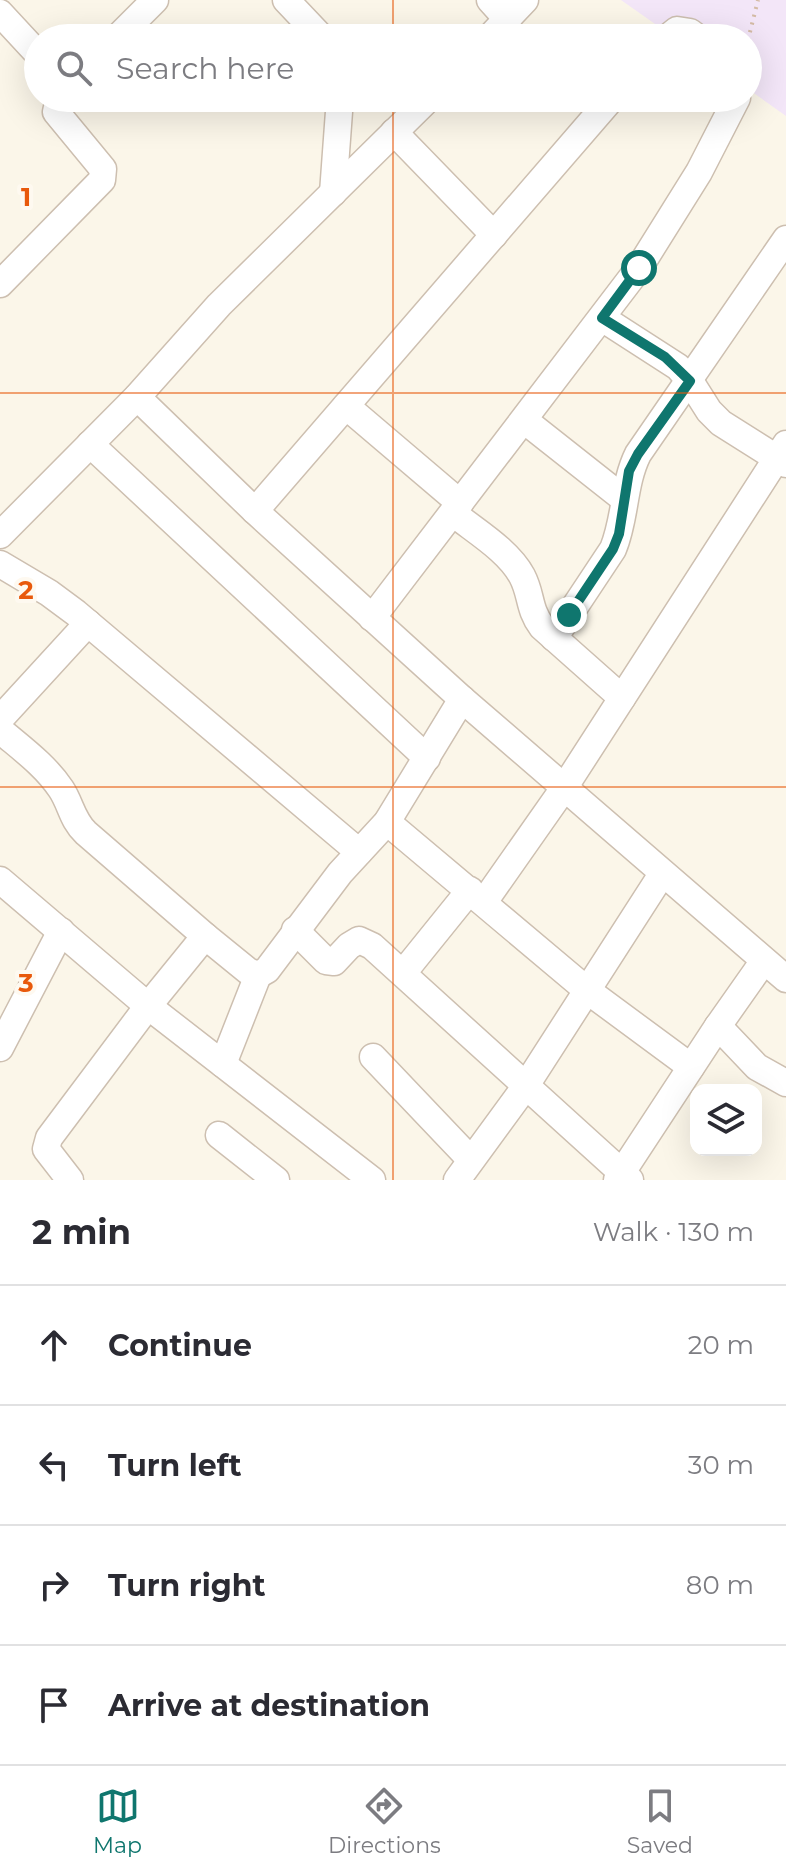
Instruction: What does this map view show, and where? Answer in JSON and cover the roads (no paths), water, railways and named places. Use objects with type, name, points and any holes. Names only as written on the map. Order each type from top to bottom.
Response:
[{"type":"street","points":[[131,24],[155,0]]},
{"type":"street","points":[[286,0],[309,24]]},
{"type":"street","points":[[490,0],[507,19]]},
{"type":"street","points":[[5,30],[24,44]]},
{"type":"street","points":[[0,284],[102,180],[103,169],[56,112]]},
{"type":"street","points":[[333,193],[339,112]]},
{"type":"street","points":[[0,535],[137,397],[219,305],[415,112]]},
{"type":"street","points":[[255,511],[600,112]]},
{"type":"street","points":[[372,618],[602,318],[670,219],[730,112]]},
{"type":"street","points":[[394,132],[494,235]]},
{"type":"street","points":[[554,638],[613,549],[619,534],[629,471],[638,454],[786,239]]},
{"type":"street","points":[[403,973],[477,896],[564,788],[783,455],[721,423],[709,411],[690,381],[665,357],[602,318]]},
{"type":"street","points":[[137,397],[255,511],[462,699],[786,979]]},
{"type":"street","points":[[346,406],[509,559],[525,583],[532,614],[554,638],[622,698]]},
{"type":"street","points":[[524,420],[624,499]]},
{"type":"street","points":[[90,444],[427,758]]},
{"type":"street","points":[[0,564],[49,593],[88,623],[359,852]]},
{"type":"street","points":[[0,719],[88,623]]},
{"type":"street","points":[[223,1064],[258,975],[267,970],[295,930],[387,822],[462,699]]},
{"type":"street","points":[[0,730],[48,771],[67,799],[74,822],[205,936],[248,971],[258,975]]},
{"type":"street","points":[[387,822],[588,991],[691,1067]]},
{"type":"street","points":[[373,1057],[464,1170],[525,1087],[662,874]]},
{"type":"street","points":[[3,889],[61,931],[148,1006],[372,1180]]},
{"type":"street","points":[[295,930],[326,961],[334,962],[359,940],[372,946],[623,1178],[691,1067],[763,962]]},
{"type":"street","points":[[0,1048],[61,931]]},
{"type":"street","points":[[70,1180],[46,1149],[49,1138],[205,936]]},
{"type":"street","points":[[718,1026],[757,1067],[786,1083]]},
{"type":"street","points":[[219,1135],[276,1180]]}]
